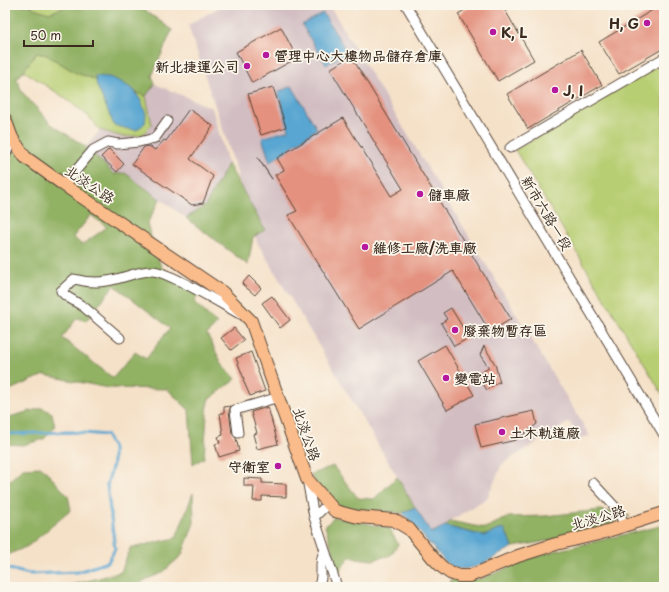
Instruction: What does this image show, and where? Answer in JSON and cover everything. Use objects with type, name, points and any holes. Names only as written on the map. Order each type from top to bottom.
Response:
[{"type":"main road","name":"北淡公路","points":[[5,118],[12,138],[25,157],[222,292],[252,321],[307,479],[335,511],[358,516],[394,520],[403,524],[409,528],[442,567],[450,573],[459,576],[470,576],[518,556],[556,544],[625,526],[664,513]]},
{"type":"street","name":"新市六路一段","points":[[406,5],[664,435]]},
{"type":"street","points":[[510,148],[664,58]]},
{"type":"street","points":[[64,185],[93,150],[108,142],[118,144],[139,142],[155,138],[167,121]]},
{"type":"street","points":[[5,157],[12,138]]},
{"type":"street","points":[[120,338],[84,307],[66,296],[61,291],[74,279],[85,282],[108,281],[133,274],[153,271],[189,286],[252,321]]},
{"type":"street","points":[[238,433],[235,410],[279,397]]},
{"type":"street","points":[[307,479],[314,517],[336,586]]},
{"type":"street","points":[[593,483],[616,508],[625,526]]},
{"type":"street","points":[[314,517],[328,504]]},
{"type":"street","points":[[318,587],[321,582],[321,558],[324,552]]},
{"type":"shaded area","points":[[223,5],[329,5],[590,436],[580,438],[569,422],[502,464],[487,498],[450,521],[445,526],[431,533],[257,242],[235,166],[188,25]]},
{"type":"shaded area","points":[[155,84],[212,108],[228,164],[205,206],[186,218],[125,173],[114,174],[86,147],[100,130],[123,137],[142,135],[152,125],[146,96]]},
{"type":"green space","points":[[5,5],[31,5],[33,8],[49,13],[70,5],[141,5],[141,7],[172,30],[152,76],[155,84],[146,96],[76,73],[47,55],[37,53],[17,79],[22,92],[51,124],[86,147],[114,174],[125,173],[160,199],[147,224],[161,267],[198,295],[194,302],[217,324],[207,334],[221,362],[236,379],[208,400],[204,458],[193,464],[189,410],[167,389],[108,388],[44,375],[5,392]],"holes":[[[91,215],[107,227],[82,245],[73,237]],[[114,285],[170,328],[146,359],[135,352],[113,378],[62,338],[77,318],[86,321]]]},
{"type":"green space","points":[[31,5],[70,5],[49,13],[33,8]]},
{"type":"green space","points":[[37,53],[47,55],[76,73],[146,96],[152,125],[142,135],[123,137],[100,130],[87,115],[62,96],[24,71]]},
{"type":"green space","points":[[664,62],[664,397],[515,150]]},
{"type":"green space","points":[[228,164],[265,230],[253,237],[248,265],[186,218],[205,206]]},
{"type":"green space","points":[[42,408],[52,413],[55,427],[44,439],[23,445],[5,444],[5,418]]},
{"type":"green space","points":[[333,466],[358,498],[374,499],[397,477],[415,507],[403,513],[345,508],[331,502],[310,475]]},
{"type":"green space","points":[[42,467],[68,496],[71,510],[28,546],[5,556],[5,485],[23,468]]},
{"type":"green space","points":[[193,493],[194,523],[182,555],[162,573],[147,579],[135,587],[65,587],[121,572],[130,548],[176,538]]},
{"type":"green space","points":[[600,510],[630,516],[573,535],[513,547],[504,528],[484,536],[445,526],[450,521],[485,528],[509,517],[545,516]]},
{"type":"green space","points":[[334,517],[389,528],[398,544],[391,555],[372,560],[349,557],[339,572],[325,526]]},
{"type":"green space","points":[[661,526],[664,527],[664,587],[449,587],[451,580],[480,579],[501,571],[522,560]]},
{"type":"water","points":[[323,13],[347,52],[326,65],[302,25]]},
{"type":"water","points":[[95,76],[109,77],[134,90],[141,101],[146,114],[145,123],[137,130],[114,125],[97,86]]},
{"type":"water","points":[[292,86],[317,129],[270,162],[262,138],[289,130],[278,92]]},
{"type":"water","points":[[415,507],[431,533],[445,526],[484,536],[504,528],[513,547],[474,567],[466,569],[449,566],[403,513]]},
{"type":"building","name":"K, L","points":[[473,5],[502,5],[534,60],[498,81],[458,14]]},
{"type":"building","name":"H, G","points":[[661,5],[664,5],[664,48],[619,74],[599,42]]},
{"type":"building","name":"管理中心大樓物品儲存倉庫","points":[[281,27],[297,58],[252,83],[236,52]]},
{"type":"building","name":"J, I","points":[[581,50],[602,85],[528,129],[507,94]]},
{"type":"building","name":"維修工廠/洗車廠","points":[[351,56],[511,319],[490,332],[453,271],[359,329],[288,215],[297,211],[275,175],[284,170],[277,158],[343,118],[391,196],[403,189],[330,69]]},
{"type":"building","points":[[273,87],[286,127],[261,135],[248,94]]},
{"type":"building","points":[[189,109],[213,126],[190,159],[213,176],[203,203],[192,205],[132,164],[144,147],[149,146],[155,150],[164,140],[166,141]]},
{"type":"building","points":[[109,149],[124,164],[117,172],[101,157]]},
{"type":"building","points":[[249,276],[261,288],[255,295],[242,284]]},
{"type":"building","points":[[272,296],[290,320],[280,328],[262,303]]},
{"type":"building","name":"廢棄物暫存區","points":[[451,308],[469,338],[454,346],[441,323],[447,319],[443,313]]},
{"type":"building","points":[[234,328],[244,340],[231,350],[221,338]]},
{"type":"building","name":"變電站","points":[[445,345],[474,395],[447,410],[418,361]]},
{"type":"building","points":[[484,346],[495,364],[500,383],[498,382],[487,390],[477,375],[489,368],[480,355]]},
{"type":"building","points":[[251,352],[265,391],[250,396],[236,358]]},
{"type":"building","points":[[231,406],[229,411],[232,434],[236,438],[239,451],[219,457],[215,444],[220,443],[218,437],[223,435],[220,413],[224,413],[224,407]]},
{"type":"building","points":[[268,407],[278,444],[257,449],[253,434],[257,433],[251,412]]},
{"type":"building","name":"土木軌道廠","points":[[534,411],[537,424],[516,440],[481,448],[475,424]]},
{"type":"building","points":[[244,478],[262,479],[262,483],[286,484],[286,497],[262,496],[262,501],[253,501],[254,486],[244,486]]},
{"type":"waterway","points":[[5,434],[72,432],[106,435],[113,448],[113,464],[107,485],[115,549],[108,562],[78,572],[29,574],[5,568]]},
{"type":"tram line","points":[[258,158],[272,179]]},
{"type":"place","name":"H, G","points":[[647,23]]},
{"type":"place","name":"K, L","points":[[493,32]]},
{"type":"place","name":"管理中心大樓物品儲存倉庫","points":[[266,55]]},
{"type":"place","name":"新北捷運公司","points":[[247,66]]},
{"type":"place","name":"J, I","points":[[555,90]]},
{"type":"place","name":"儲車廠","points":[[420,194]]},
{"type":"place","name":"維修工廠/洗車廠","points":[[365,247]]},
{"type":"place","name":"廢棄物暫存區","points":[[455,330]]},
{"type":"place","name":"變電站","points":[[446,378]]},
{"type":"place","name":"土木軌道廠","points":[[502,432]]},
{"type":"place","name":"守衛室","points":[[278,466]]}]
